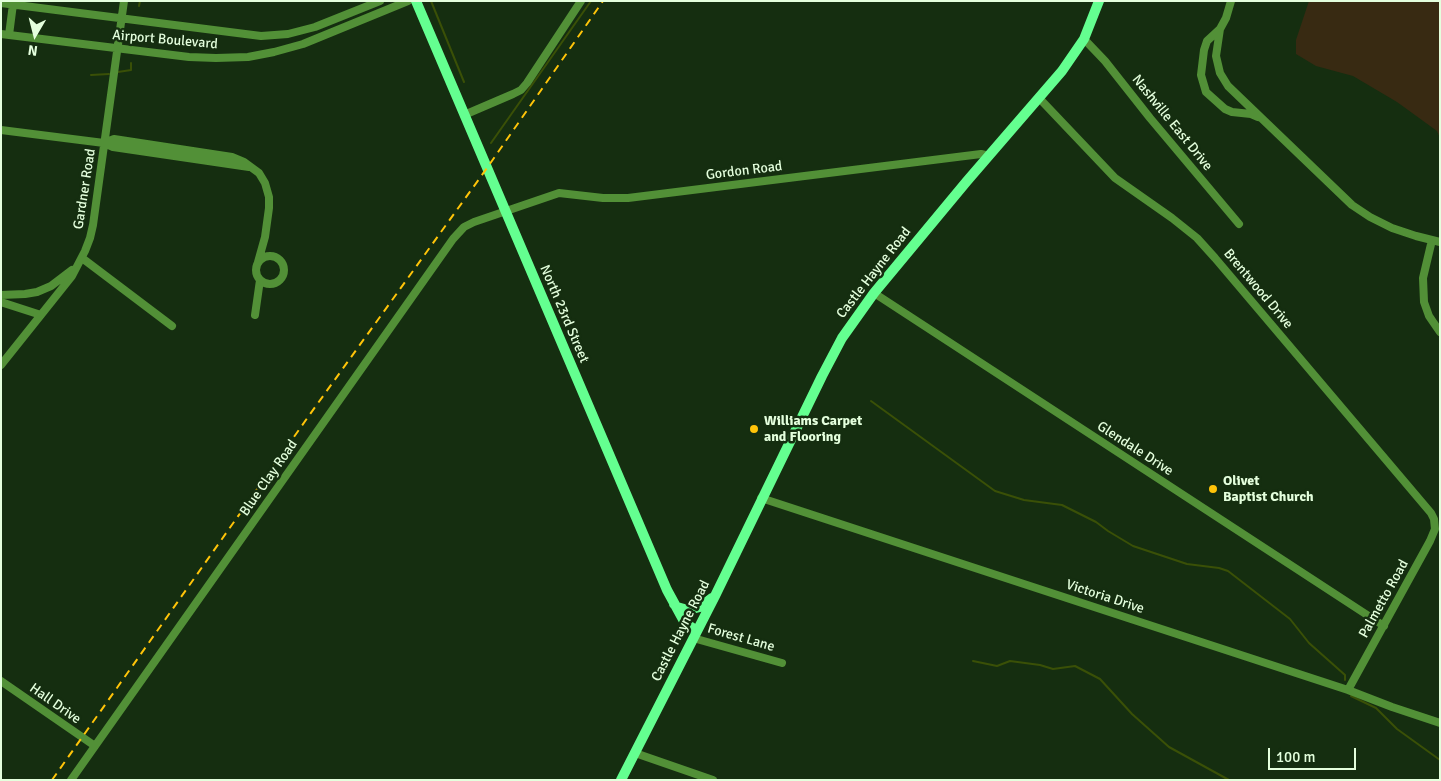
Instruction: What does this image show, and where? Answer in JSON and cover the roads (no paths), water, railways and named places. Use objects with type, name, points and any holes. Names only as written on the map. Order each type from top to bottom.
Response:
[{"type":"main road","name":"North 23rd Street","points":[[416,1],[672,602],[685,623],[695,634]]},
{"type":"main road","name":"Castle Hayne Road","points":[[621,780],[715,596],[761,498],[834,352],[854,319],[1062,71],[1084,39],[1099,1]]},
{"type":"main road","points":[[672,602],[677,607],[688,610],[700,606],[715,596]]},
{"type":"street","name":"Gardner Road","points":[[1,365],[72,276],[81,261],[93,225],[124,1]]},
{"type":"street","name":"Airport Boulevard","points":[[1,3],[242,34],[276,35],[315,28],[380,1]]},
{"type":"street","name":"Airport Boulevard","points":[[5,34],[189,57],[232,58],[262,55],[315,40],[408,1]]},
{"type":"street","points":[[464,115],[520,90],[581,1]]},
{"type":"street","points":[[1231,1],[1226,18],[1220,29],[1208,41],[1204,50],[1201,75],[1206,92],[1225,109],[1232,112],[1251,114],[1260,118]]},
{"type":"street","points":[[5,34],[12,4]]},
{"type":"street","points":[[1220,29],[1216,56],[1220,73],[1228,86],[1260,118],[1352,205],[1392,228],[1436,241],[1423,278],[1424,302],[1429,316],[1440,332]]},
{"type":"street","name":"Nashville East Drive","points":[[1084,39],[1105,61],[1150,118],[1240,224]]},
{"type":"street","name":"Brentwood Drive","points":[[1039,98],[1115,178],[1197,238],[1437,519]]},
{"type":"street","points":[[1,130],[104,143],[113,147],[250,167],[259,173],[265,183],[270,208],[256,272],[260,280],[255,315]]},
{"type":"street","name":"Gordon Road","points":[[505,211],[559,193],[602,198],[628,198],[981,154],[989,156]]},
{"type":"street","name":"Blue Clay Road","points":[[71,780],[453,239],[460,230],[469,224],[505,211]]},
{"type":"street","points":[[260,280],[274,284],[282,279],[285,270],[282,262],[275,256],[265,237]]},
{"type":"street","points":[[258,262],[266,256],[275,256]]},
{"type":"street","points":[[1,295],[37,292],[58,281],[81,261],[172,326]]},
{"type":"street","name":"Glendale Drive","points":[[874,293],[1384,626]]},
{"type":"street","points":[[1,302],[41,315]]},
{"type":"street","name":"Victoria Drive","points":[[761,498],[1348,690],[1440,723]]},
{"type":"street","name":"Palmetto Road","points":[[1348,690],[1430,541],[1437,519]]},
{"type":"street","name":"Forest Lane","points":[[695,634],[782,663]]},
{"type":"street","name":"Hall Drive","points":[[1,681],[95,746]]},
{"type":"street","points":[[635,753],[713,780]]},
{"type":"waterway","points":[[139,6],[140,1]]},
{"type":"waterway","points":[[431,1],[464,82]]},
{"type":"waterway","points":[[491,143],[591,1]]},
{"type":"waterway","points":[[118,72],[131,70],[131,63]]},
{"type":"waterway","points":[[91,75],[109,74]]},
{"type":"waterway","points":[[871,401],[995,491],[1024,500],[1062,505],[1096,522],[1133,546],[1187,564],[1228,571],[1290,619],[1309,643],[1345,675],[1345,680]]},
{"type":"waterway","points":[[973,661],[997,666],[1010,661],[1040,665],[1053,669],[1075,666],[1100,679],[1132,714],[1169,747],[1229,780]]},
{"type":"waterway","points":[[1351,696],[1376,708],[1397,729],[1440,760]]},
{"type":"railway","points":[[52,780],[308,417],[487,168],[603,1]]},
{"type":"place","name":"Williams Carpet and Flooring","points":[[754,429]]},
{"type":"place","name":"Olivet Baptist Church","points":[[1213,489]]}]
